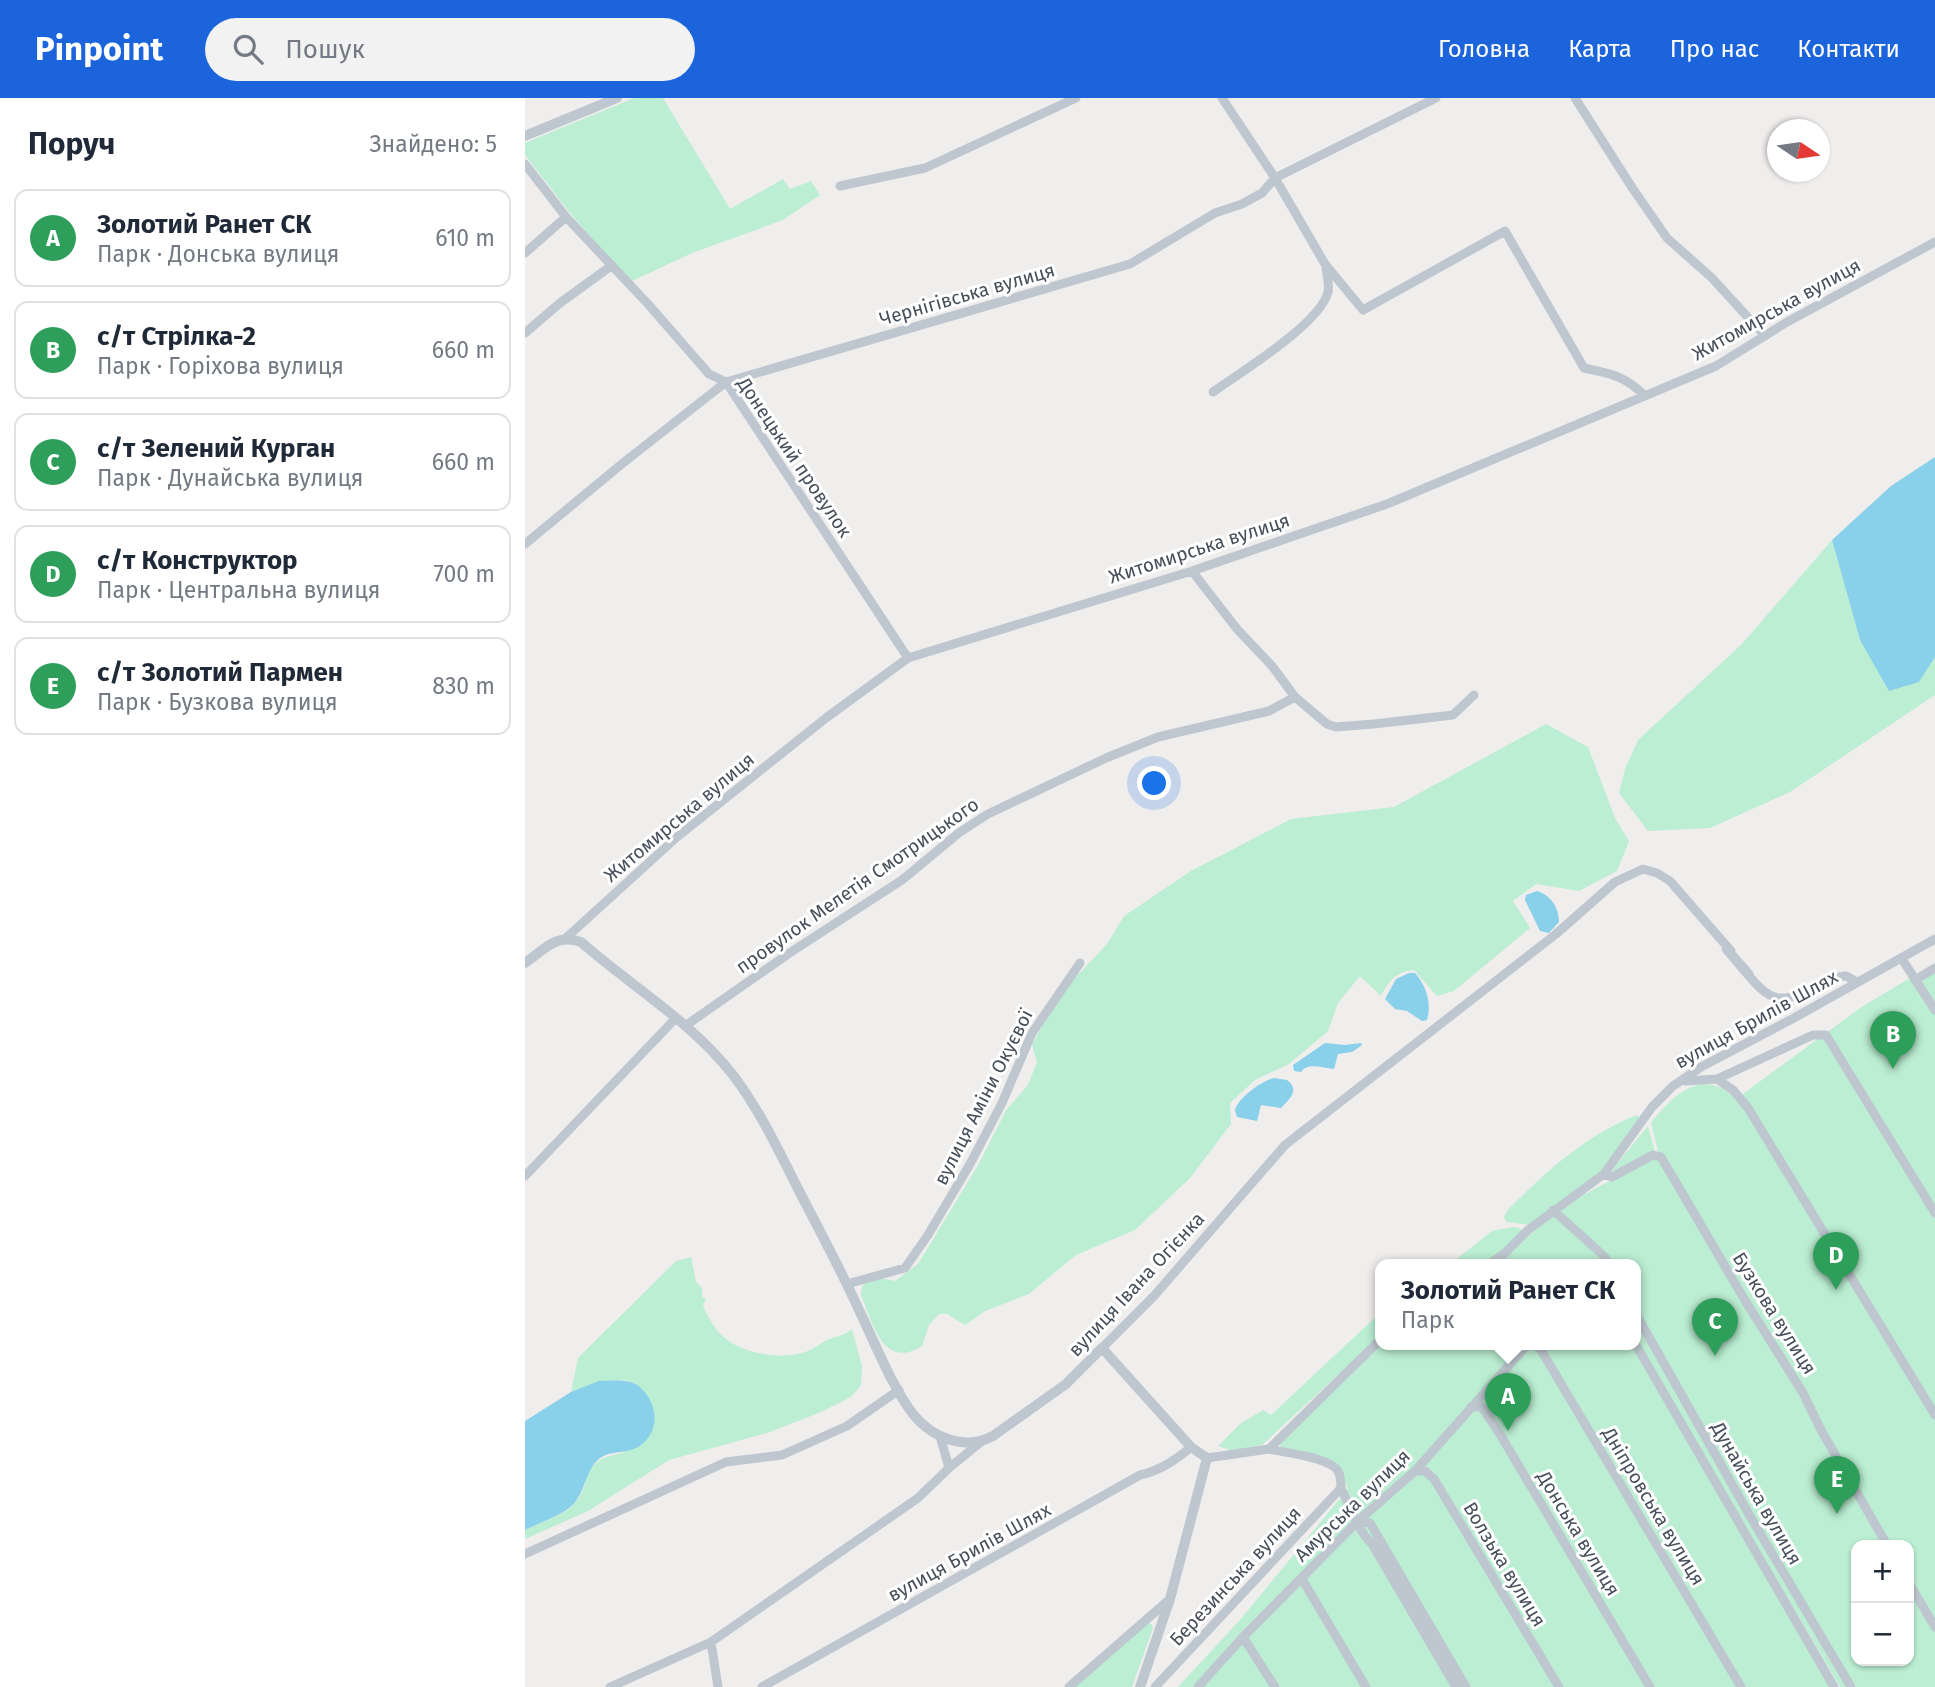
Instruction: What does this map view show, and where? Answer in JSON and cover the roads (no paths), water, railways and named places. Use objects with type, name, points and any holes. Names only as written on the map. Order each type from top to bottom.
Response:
[{"type":"street","points":[[525,136],[617,98]]},
{"type":"street","points":[[840,186],[925,168],[1076,98]]},
{"type":"street","points":[[1222,98],[1275,178],[1325,264],[1363,310],[1505,231],[1584,368],[1615,374],[1630,381],[1644,395]]},
{"type":"street","name":"Чернігівська вулиця","points":[[525,544],[726,382],[1130,264],[1215,213],[1242,204],[1262,193],[1275,178],[1436,98]]},
{"type":"street","points":[[1575,98],[1667,237],[1712,278],[1765,336]]},
{"type":"street","name":"Донецький провулок","points":[[525,164],[566,217],[709,374],[726,382],[908,659]]},
{"type":"street","points":[[525,253],[566,217]]},
{"type":"street","name":"Житомирська вулиця","points":[[525,963],[555,941],[568,937],[677,837],[827,718],[908,659],[1192,571],[1387,504],[1716,366],[1935,242]]},
{"type":"street","points":[[1213,392],[1318,313],[1328,291],[1325,264]]},
{"type":"street","points":[[525,333],[560,303],[611,266]]},
{"type":"street","points":[[1328,291],[1346,288]]},
{"type":"street","points":[[1192,571],[1295,697],[1327,724],[1336,727],[1453,715],[1474,695]]},
{"type":"street","name":"провулок Мелетія Смотрицького","points":[[685,1026],[791,952],[902,880],[960,832],[988,814],[1106,758],[1158,737],[1269,711],[1295,697]]},
{"type":"street","name":"вулиця Івана Огієнка","points":[[610,1687],[712,1642],[918,1498],[982,1441],[1066,1384],[1154,1296],[1285,1145],[1556,933],[1615,882],[1643,869],[1660,874]]},
{"type":"street","points":[[1660,874],[1672,883],[1731,951],[1670,885],[1660,874]]},
{"type":"street","points":[[1660,874],[1768,996],[1787,999],[1846,976],[1857,982]]},
{"type":"street","points":[[1660,874],[1749,974],[1670,886]]},
{"type":"street","points":[[568,937],[581,942],[685,1026],[720,1060],[760,1115],[913,1415],[940,1436],[953,1442],[982,1441]]},
{"type":"street","name":"вулиця Брилів Шлях","points":[[1497,1259],[1553,1210],[1604,1174],[1652,1107],[1673,1086],[1701,1067],[1935,939]]},
{"type":"street","points":[[1902,959],[1935,1010]]},
{"type":"street","name":"вулиця Аміни Окуєвої","points":[[847,1284],[905,1268],[970,1164],[1002,1103],[1032,1033],[1080,963]]},
{"type":"street","points":[[1916,980],[1935,968]]},
{"type":"street","points":[[525,1176],[675,1019]]},
{"type":"street","points":[[1683,1081],[1717,1079],[1812,1035],[1826,1035],[1935,1213]]},
{"type":"street","points":[[1717,1079],[1733,1090],[1748,1108],[1935,1415]]},
{"type":"street","name":"Бузкова вулиця","points":[[1604,1174],[1612,1177],[1653,1155],[1661,1157],[1803,1393],[1821,1430],[1884,1540]]},
{"type":"street","points":[[1553,1210],[1606,1259]]},
{"type":"street","name":"Дунайська вулиця","points":[[1641,1323],[1750,1517],[1851,1687]]},
{"type":"street","points":[[1269,1449],[1375,1345]]},
{"type":"street","points":[[1102,1348],[1191,1447],[1207,1458],[1269,1449],[1332,1465],[1339,1475],[1341,1488],[1358,1521],[1360,1532],[1372,1544],[1456,1687]]},
{"type":"street","name":"Амурська вулиця","points":[[1198,1687],[1243,1637],[1358,1521],[1415,1471],[1525,1350]]},
{"type":"street","name":"Дніпровська вулиця","points":[[1541,1350],[1741,1687]]},
{"type":"street","name":"Дунайська вулиця","points":[[1639,1350],[1834,1687]]},
{"type":"street","points":[[525,1554],[726,1462],[782,1455],[847,1426],[899,1390]]},
{"type":"street","name":"Донська вулиця","points":[[1471,1407],[1482,1407],[1501,1436],[1650,1687]]},
{"type":"street","points":[[940,1436],[949,1468]]},
{"type":"street","name":"вулиця Брилів Шлях","points":[[762,1687],[1140,1475],[1153,1472],[1191,1447]]},
{"type":"street","name":"Березинська вулиця","points":[[1140,1687],[1170,1598],[1207,1458]]},
{"type":"street","name":"Волзька вулиця","points":[[1415,1471],[1425,1471],[1434,1479],[1559,1687]]},
{"type":"street","name":"Березинська вулиця","points":[[1156,1687],[1341,1488]]},
{"type":"street","points":[[1358,1521],[1370,1523],[1467,1687]]},
{"type":"street","points":[[1302,1579],[1366,1687]]},
{"type":"street","points":[[1914,1591],[1935,1627]]},
{"type":"street","points":[[1069,1687],[1170,1598]]},
{"type":"street","points":[[1243,1637],[1275,1687]]},
{"type":"street","points":[[712,1642],[718,1687]]},
{"type":"water","points":[[1935,457],[1935,657],[1919,682],[1889,691],[1860,640],[1832,540],[1891,486]]},
{"type":"water","points":[[1537,891],[1550,899],[1558,912],[1559,922],[1549,933],[1540,931],[1525,900],[1526,895]]},
{"type":"water","points":[[1415,973],[1425,989],[1429,1007],[1427,1020],[1422,1021],[1407,1011],[1395,1009],[1385,999],[1396,979]]},
{"type":"water","points":[[1325,1043],[1362,1045],[1352,1052],[1338,1054],[1334,1069],[1311,1066],[1301,1072],[1294,1071],[1293,1065]]},
{"type":"water","points":[[1274,1078],[1287,1080],[1293,1087],[1290,1098],[1284,1105],[1281,1108],[1261,1105],[1257,1121],[1237,1117],[1235,1110],[1245,1095]]},
{"type":"water","points":[[599,1381],[627,1381],[641,1388],[651,1402],[655,1417],[651,1432],[637,1448],[600,1458],[591,1469],[575,1503],[525,1530],[525,1421],[571,1392]]},
{"type":"place","name":"с/т Стрілка-2","points":[[1893,1069]]},
{"type":"place","name":"с/т Конструктор","points":[[1836,1290]]},
{"type":"place","name":"с/т Зелений Курган","points":[[1715,1356]]},
{"type":"place","name":"Золотий Ранет СК","points":[[1508,1431]]},
{"type":"place","name":"с/т Золотий Пармен","points":[[1837,1514]]}]
